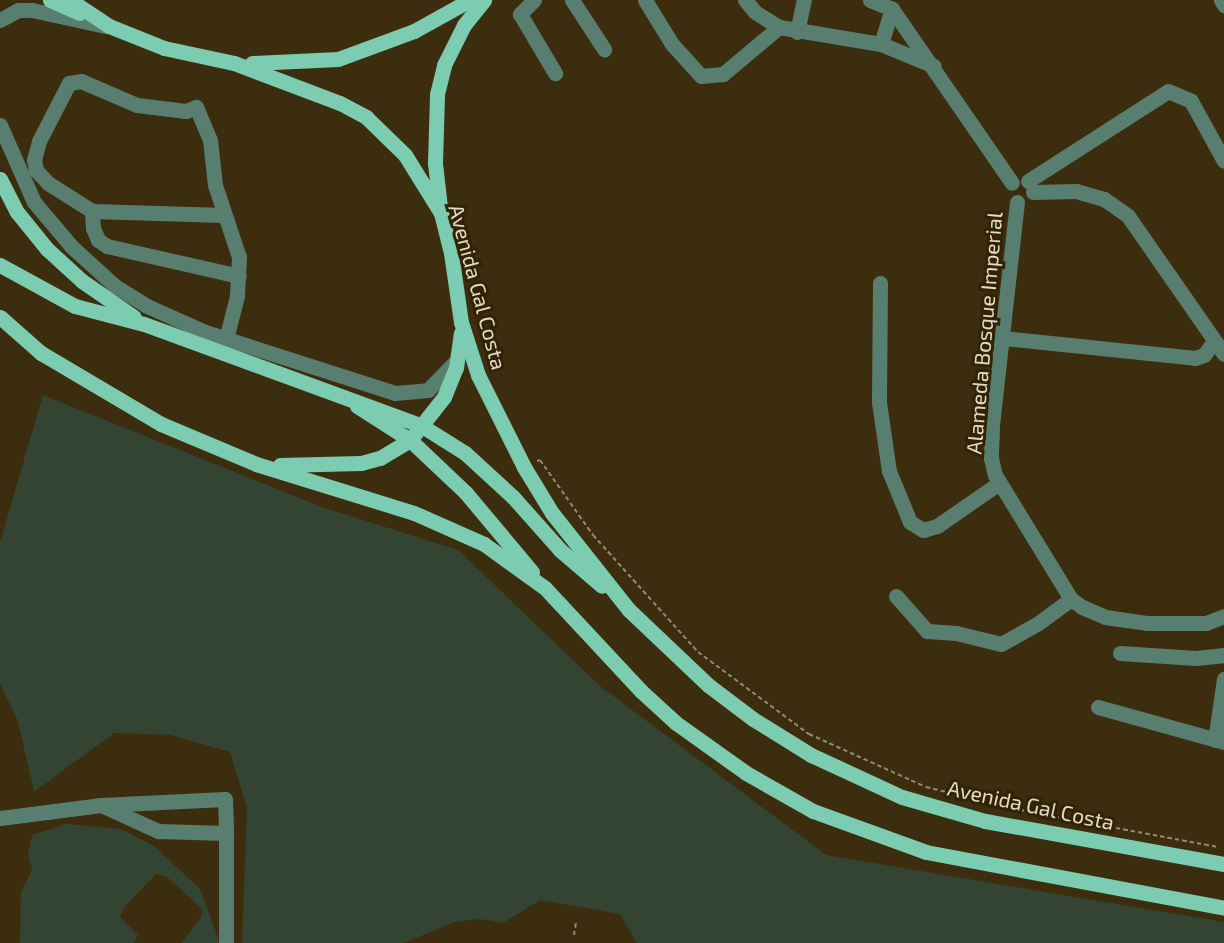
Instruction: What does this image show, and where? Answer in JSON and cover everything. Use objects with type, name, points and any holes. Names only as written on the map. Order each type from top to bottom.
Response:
[{"type":"main road","points":[[50,0],[109,26]]},
{"type":"main road","name":"Avenida Gal Costa","points":[[70,0],[109,26],[164,48],[234,63],[287,80],[366,117],[405,155],[441,213],[452,253],[461,322],[478,375],[524,467],[552,513],[629,610],[708,684],[753,719],[811,755],[902,797],[985,821],[1224,864]]},
{"type":"main road","points":[[234,63],[338,59],[414,31],[470,0]]},
{"type":"main road","points":[[441,213],[435,163],[437,94],[454,45],[484,0]]},
{"type":"main road","points":[[0,179],[17,212],[47,249],[82,281],[144,324]]},
{"type":"main road","points":[[0,265],[75,306],[144,324],[422,426],[465,453],[513,497],[560,550],[629,610]]},
{"type":"main road","points":[[0,317],[40,353]]},
{"type":"main road","points":[[256,464],[314,466],[361,463],[380,458],[410,441],[444,397],[458,359],[461,322]]},
{"type":"main road","points":[[0,331],[161,424],[256,464],[447,526],[484,544],[545,588]]},
{"type":"main road","points":[[336,393],[410,441],[466,493],[545,588],[641,691],[676,723],[746,773],[813,811],[926,852],[1224,908]]},
{"type":"street","points":[[534,0],[520,14],[555,73]]},
{"type":"street","points":[[572,0],[604,49]]},
{"type":"street","points":[[645,0],[672,44],[701,76],[723,74],[779,27]]},
{"type":"street","points":[[745,0],[755,12],[779,27],[797,32],[881,44],[934,66]]},
{"type":"street","points":[[797,32],[804,0]]},
{"type":"street","name":"Alameda Bosque Imperial","points":[[870,0],[891,9],[934,66],[1011,183],[1010,196],[1017,202],[991,458],[999,483],[1071,599]]},
{"type":"street","points":[[1221,0],[1224,5]]},
{"type":"street","points":[[881,44],[891,9]]},
{"type":"street","points":[[0,20],[18,10],[32,10],[109,26]]},
{"type":"street","points":[[224,215],[92,211],[40,177],[34,160],[52,112],[69,83],[75,81],[137,105],[186,111],[196,107],[210,140],[215,185],[239,257],[239,276],[226,339]]},
{"type":"street","points":[[1017,202],[1026,201],[1030,186],[1168,91],[1191,101],[1224,161]]},
{"type":"street","points":[[0,125],[34,202],[72,247],[115,286],[147,306],[226,339],[406,394],[428,390],[441,382],[458,359]]},
{"type":"street","name":"Alameda Bosque Imperial","points":[[1011,183],[1020,178],[1030,186],[1076,191],[1104,199],[1128,216],[1224,354]]},
{"type":"street","points":[[92,211],[95,234],[107,246],[239,276]]},
{"type":"street","points":[[880,283],[879,402],[889,471],[910,522],[923,530],[937,526],[999,483]]},
{"type":"street","points":[[1003,338],[1195,358],[1204,355],[1214,341]]},
{"type":"street","points":[[897,596],[927,631],[956,633],[1001,644],[1037,624],[1071,599],[1105,617],[1147,623],[1206,623],[1224,616]]},
{"type":"street","points":[[1120,653],[1196,658],[1224,655]]},
{"type":"street","points":[[1098,707],[1220,741],[1224,679]]},
{"type":"street","points":[[0,818],[101,805],[225,799],[226,943]]},
{"type":"street","points":[[101,805],[158,831],[226,833]]},
{"type":"path","points":[[574,935],[576,923]]},
{"type":"green space","points":[[43,395],[322,507],[458,550],[600,686],[826,855],[1224,922],[1224,943],[637,943],[620,914],[540,900],[503,923],[480,919],[454,922],[404,943],[242,943],[247,808],[230,752],[171,735],[114,733],[34,792],[18,721],[0,684],[0,542]]},
{"type":"green space","points":[[66,824],[121,829],[154,846],[200,889],[220,943],[182,943],[201,917],[202,909],[167,877],[156,874],[125,906],[120,917],[138,935],[134,943],[20,943],[21,892],[32,870],[28,855],[32,835]]}]
